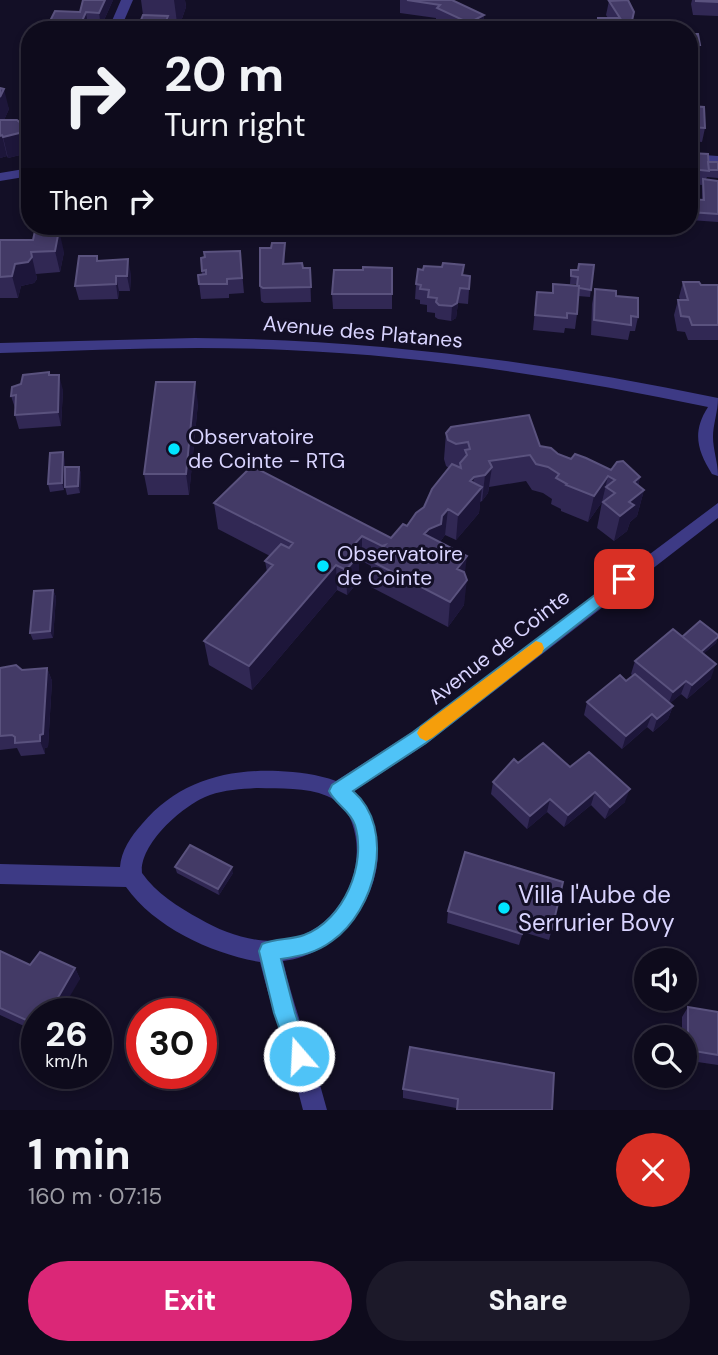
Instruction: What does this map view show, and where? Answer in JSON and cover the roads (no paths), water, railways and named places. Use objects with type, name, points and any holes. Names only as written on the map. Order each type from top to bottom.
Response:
[{"type":"street","points":[[118,21],[127,0]]},
{"type":"street","points":[[698,159],[718,160]]},
{"type":"street","points":[[0,177],[21,174]]},
{"type":"street","name":"Avenue des Platanes","points":[[0,348],[223,343],[401,353],[606,381],[718,405]]},
{"type":"street","points":[[718,405],[708,419],[704,437],[708,456],[718,470]]},
{"type":"street","name":"Avenue de Cointe","points":[[338,791],[419,738],[718,509]]},
{"type":"street","points":[[258,779],[318,784],[338,791],[354,804],[364,823],[368,846],[362,885],[341,919],[326,934],[306,945],[269,951],[222,943],[160,907],[131,877],[129,864],[135,848],[153,826],[182,800],[201,789],[238,780],[258,779]]},
{"type":"street","points":[[0,874],[131,877]]},
{"type":"street","points":[[269,951],[284,1013],[307,1078],[315,1110]]},
{"type":"place","name":"Observatoire de Cointe - RTG","points":[[174,449]]},
{"type":"place","name":"Observatoire de Cointe","points":[[323,566]]},
{"type":"place","name":"Villa l'Aube de Serrurier Bovy","points":[[504,908]]}]
